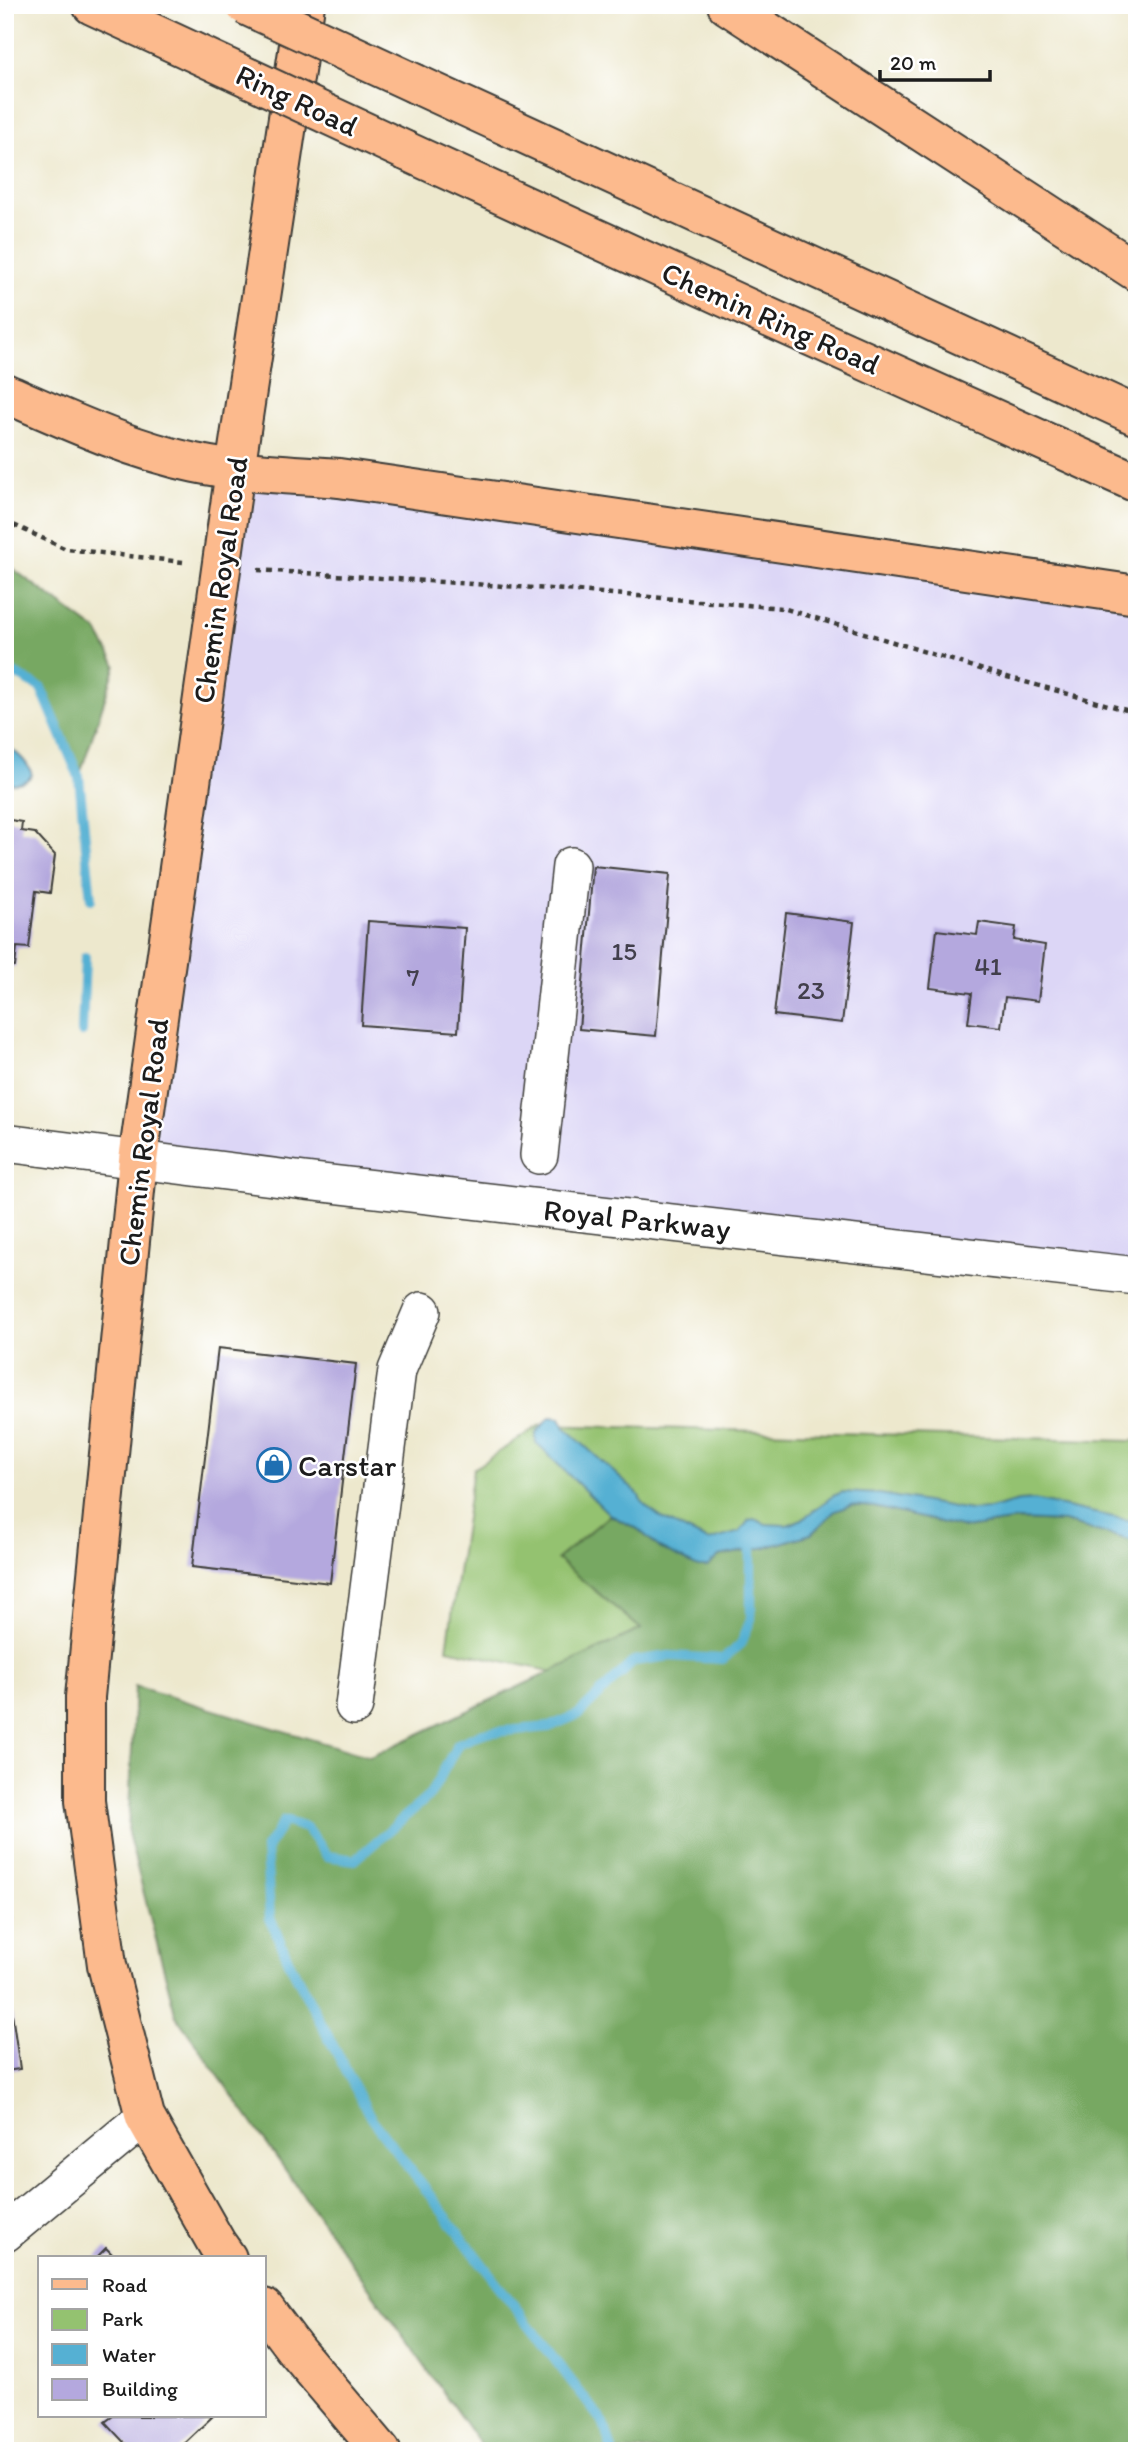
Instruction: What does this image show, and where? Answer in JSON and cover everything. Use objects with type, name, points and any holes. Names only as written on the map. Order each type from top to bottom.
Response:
[{"type":"main road","name":"Ring Road","points":[[92,5],[406,151]]},
{"type":"main road","name":"Chemin Ring Road","points":[[245,5],[1137,416]]},
{"type":"main road","name":"Chemin Royal Road","points":[[226,2256],[145,2117],[107,1965],[85,1788],[85,1697],[138,1160],[221,566],[305,5]]},
{"type":"main road","points":[[727,5],[1137,272]]},
{"type":"main road","name":"Chemin Ring Road","points":[[406,151],[1137,483]]},
{"type":"main road","points":[[5,393],[72,423],[142,449],[194,463],[235,470],[339,478],[1137,595]]},
{"type":"main road","points":[[266,2311],[381,2451]]},
{"type":"street","points":[[539,1155],[571,866]]},
{"type":"street","name":"Royal Parkway","points":[[5,1143],[305,1181],[1137,1276]]},
{"type":"street","points":[[354,1706],[397,1370],[422,1311]]},
{"type":"street","points":[[5,2233],[145,2117]]},
{"type":"path","points":[[5,521],[66,549],[281,573],[565,590],[783,608],[1000,675],[1137,713]]},
{"type":"shaded area","points":[[235,470],[1137,595],[1137,1276],[138,1160]]},
{"type":"green space","points":[[5,563],[97,631],[116,665],[79,777],[41,688],[5,668]]},
{"type":"green space","points":[[540,1425],[1137,1440],[1137,1644],[707,1705],[447,1649],[473,1469]]},
{"type":"green space","points":[[851,1505],[874,1507],[965,1528],[1017,1520],[1064,1522],[1137,1542],[1137,2451],[485,2451],[176,2016],[128,1833],[135,1686],[370,1757],[641,1629],[557,1559],[610,1515],[638,1529],[661,1549],[707,1567],[719,1556],[767,1547],[811,1534],[835,1511]]},
{"type":"water","points":[[5,743],[28,766],[32,775],[25,780],[11,783],[5,776]]},
{"type":"water","points":[[550,1417],[560,1418],[565,1428],[638,1494],[642,1502],[658,1516],[708,1541],[740,1532],[749,1520],[787,1525],[802,1519],[833,1496],[843,1492],[880,1494],[971,1510],[1034,1500],[1137,1522],[1137,1542],[1064,1522],[1017,1520],[965,1528],[874,1507],[851,1505],[835,1511],[811,1534],[767,1547],[719,1556],[707,1567],[698,1567],[661,1549],[638,1529],[610,1515],[536,1443],[536,1433]]},
{"type":"building","points":[[5,819],[22,822],[21,831],[35,833],[55,855],[50,893],[36,891],[29,948],[17,947],[15,967],[5,966]]},
{"type":"building","points":[[593,866],[670,874],[656,1036],[579,1029]]},
{"type":"building","points":[[786,913],[854,922],[842,1023],[774,1015]]},
{"type":"building","points":[[368,921],[465,928],[458,1032],[361,1025]]},
{"type":"building","points":[[979,922],[1016,927],[1014,940],[1045,945],[1038,1001],[1005,997],[1001,1027],[968,1023],[972,993],[930,988],[937,930],[977,935]]},
{"type":"building","name":"Carstar","points":[[218,1348],[356,1364],[330,1583],[192,1567]]},
{"type":"building","points":[[5,1893],[12,1919],[5,1920]]},
{"type":"building","points":[[11,2007],[20,2069],[5,2071],[5,2008]]},
{"type":"building","points":[[106,2248],[114,2256],[98,2256]]},
{"type":"building","points":[[110,2418],[211,2418],[176,2451],[132,2451],[105,2422]]},
{"type":"waterway","points":[[5,668],[41,688],[79,777],[91,899]]},
{"type":"waterway","points":[[82,1032],[85,957]]},
{"type":"waterway","points":[[612,2451],[604,2424],[371,2118],[291,1966],[270,1918],[266,1848],[284,1821],[306,1828],[327,1856],[355,1860],[430,1795],[458,1744],[483,1733],[549,1727],[579,1714],[634,1661],[669,1656],[723,1659],[741,1644],[751,1619],[751,1542]]},
{"type":"place","name":"Carstar","points":[[274,1465]]}]
